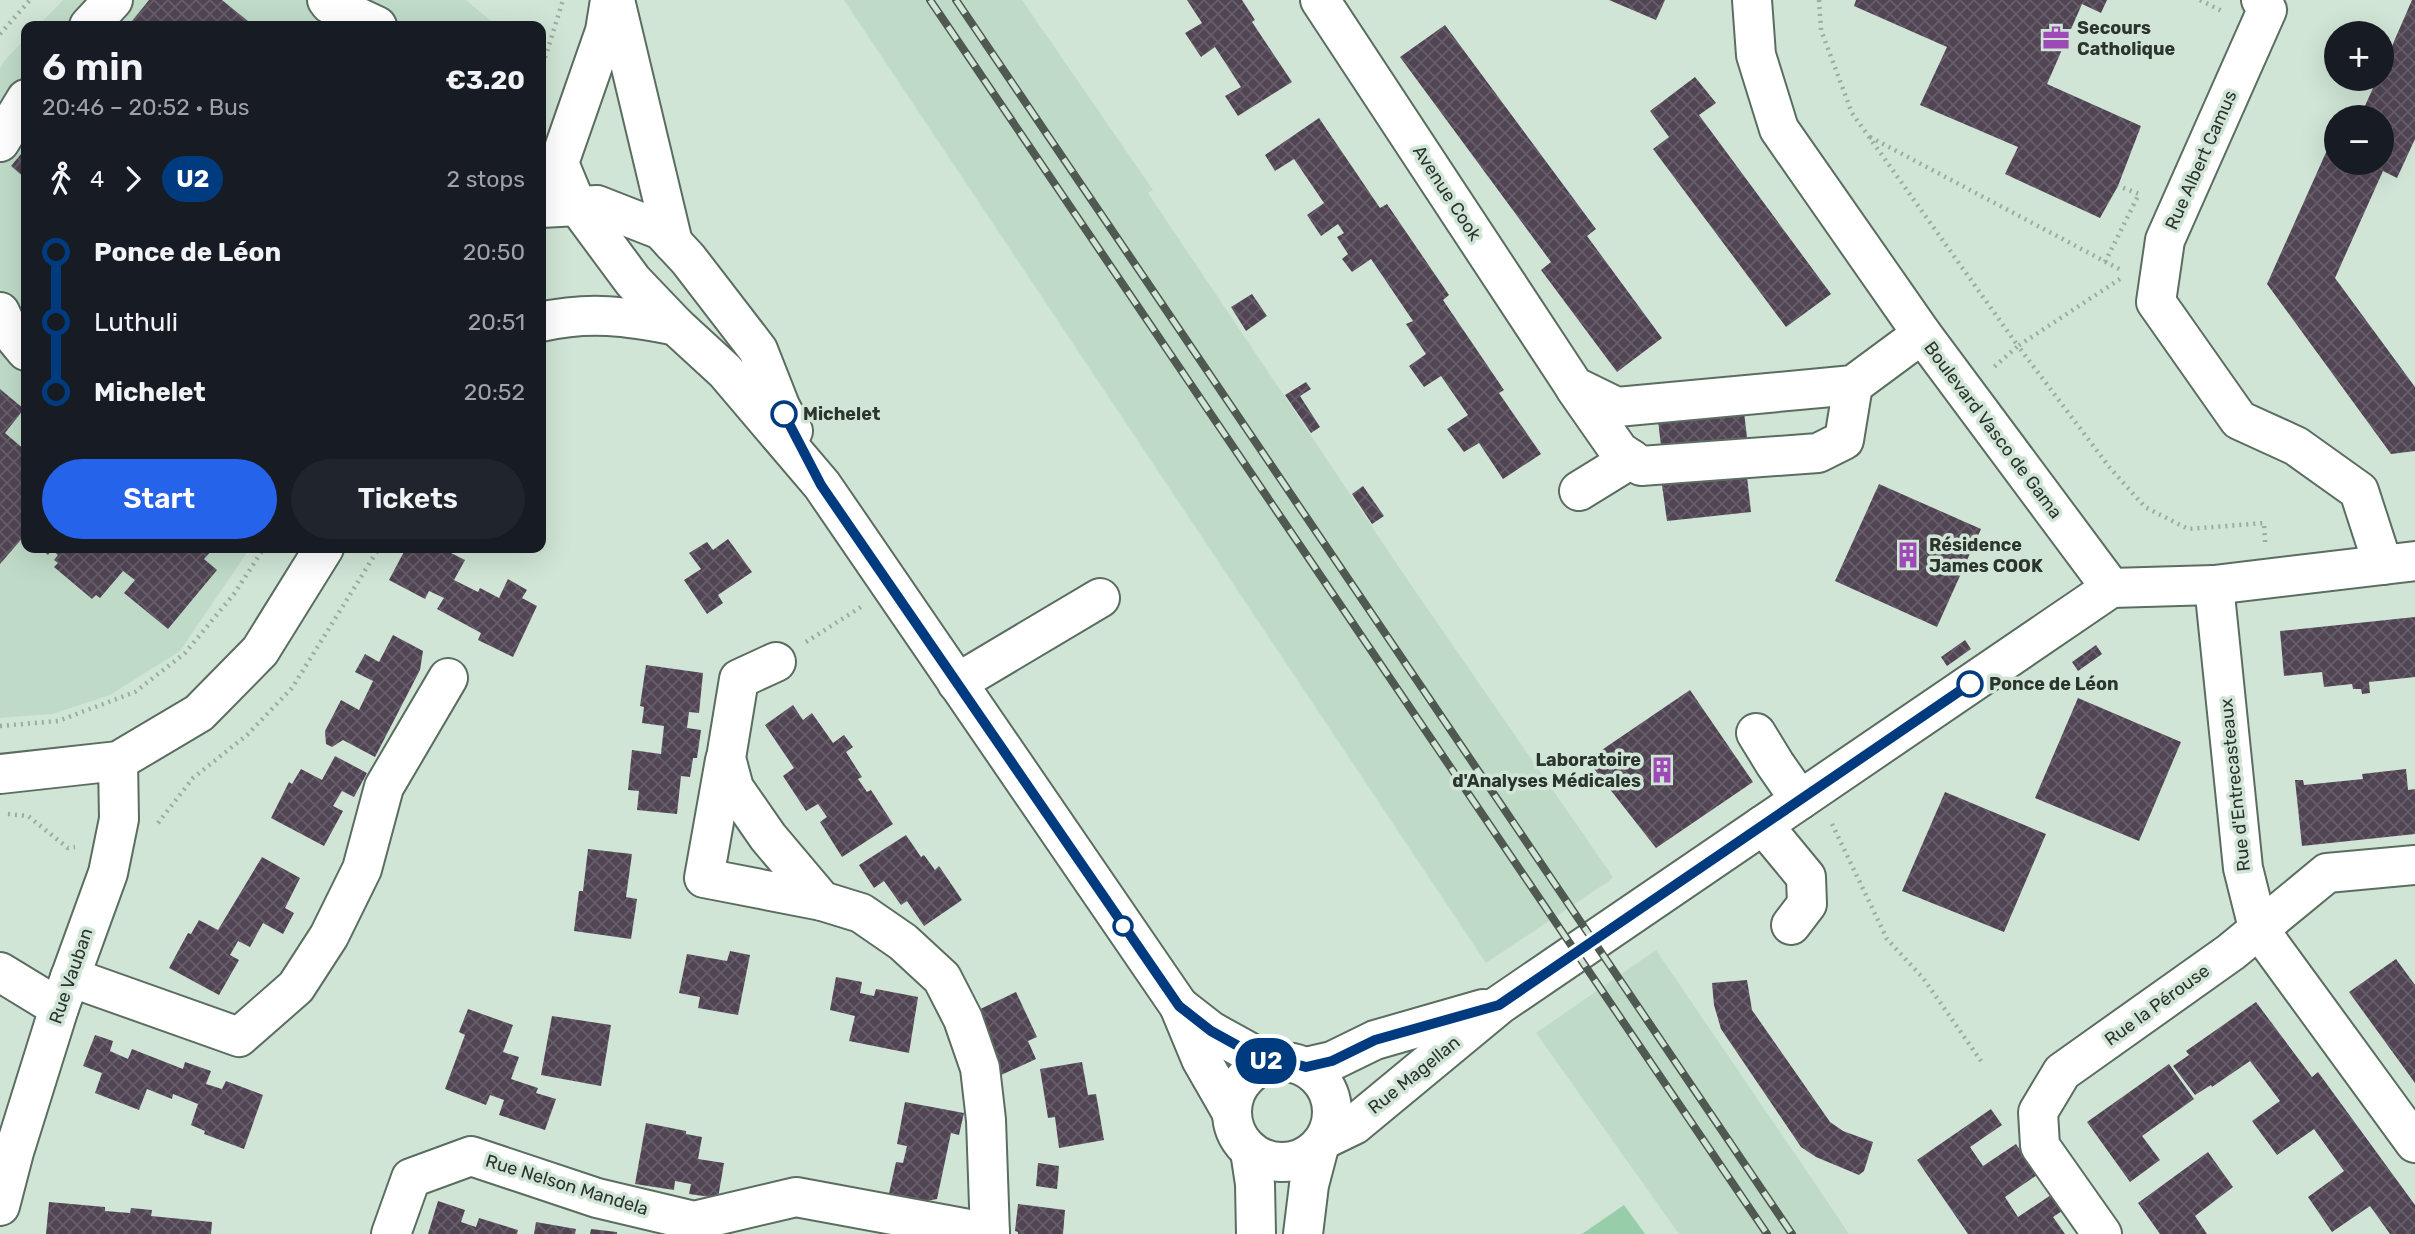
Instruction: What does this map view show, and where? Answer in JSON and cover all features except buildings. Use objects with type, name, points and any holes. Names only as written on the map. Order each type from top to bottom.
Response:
[{"type":"street","points":[[94,21],[113,0]]},
{"type":"street","points":[[327,0],[330,4],[366,21]]},
{"type":"street","points":[[554,192],[605,31],[612,0]]},
{"type":"street","points":[[612,0],[673,243]]},
{"type":"street","name":"Avenue Cook","points":[[1320,0],[1574,386],[1619,451],[1631,459]]},
{"type":"street","name":"Boulevard Vasco de Gama","points":[[1752,0],[1756,55],[1779,129],[1922,334],[2111,588]]},
{"type":"street","name":"Rue Albert Camus","points":[[2261,0],[2267,10],[2165,240],[2156,302],[2239,420],[2296,446],[2359,491],[2399,563]]},
{"type":"street","points":[[0,142],[21,107]]},
{"type":"street","points":[[554,192],[597,205],[661,230],[688,258],[758,350],[780,406],[821,485]]},
{"type":"street","points":[[554,192],[633,281],[725,371],[821,485],[1179,1006],[1201,1059],[1232,1113]]},
{"type":"street","points":[[0,312],[8,329],[21,345]]},
{"type":"street","points":[[546,321],[565,316],[626,316],[676,326]]},
{"type":"street","points":[[1574,386],[1617,407],[1853,385],[1922,334]]},
{"type":"street","points":[[1579,491],[1631,459],[1641,466],[1818,453],[1843,440],[1853,385]]},
{"type":"street","points":[[0,774],[118,761],[199,713],[260,651],[321,553]]},
{"type":"street","points":[[2111,588],[2214,585],[2399,563]]},
{"type":"street","name":"Rue d'Entrecasteaux","points":[[2214,585],[2243,868],[2258,928],[2415,1143]]},
{"type":"street","name":"Rue Magellan","points":[[1322,1143],[1354,1125],[1499,1005],[2111,588]]},
{"type":"street","points":[[957,683],[1100,598]]},
{"type":"street","points":[[776,662],[739,679],[704,878],[822,901],[861,914],[902,942],[942,978],[963,1019],[979,1068],[986,1120],[990,1233]]},
{"type":"street","points":[[0,972],[64,993],[239,1037],[296,987],[329,936],[362,869],[384,787],[448,678]]},
{"type":"street","points":[[1756,733],[1774,765],[1800,800]]},
{"type":"street","points":[[726,758],[734,789],[768,837],[822,901]]},
{"type":"street","name":"Rue Vauban","points":[[1,1194],[64,993],[108,873],[119,819],[118,761]]},
{"type":"street","points":[[1763,825],[1806,877],[1807,904],[1791,925]]},
{"type":"street","name":"Rue la Pérouse","points":[[2102,1234],[2040,1146],[2038,1112],[2062,1072],[2231,952],[2327,873],[2415,865]]},
{"type":"street","name":"Rue Magellan","points":[[1287,1065],[1332,1061],[1375,1040],[1499,1005]]},
{"type":"street","points":[[1179,1006],[1211,1031],[1319,1077],[1329,1091],[1333,1107],[1332,1124],[1322,1143],[1309,1185],[1303,1234]]},
{"type":"street","points":[[1287,1065],[1254,1070],[1242,1082],[1234,1096],[1234,1127],[1241,1141],[1251,1151],[1278,1162],[1307,1156],[1322,1143]]},
{"type":"street","points":[[1251,1151],[1256,1234]]},
{"type":"street","name":"Rue Nelson Mandela","points":[[391,1234],[411,1178],[471,1156],[597,1198],[694,1221],[796,1197],[990,1233]]},
{"type":"path","points":[[0,34],[30,0]]},
{"type":"path","points":[[546,56],[564,0]]},
{"type":"path","points":[[1819,0],[1821,30],[1852,113],[2018,346],[2110,468],[2145,507],[2188,529],[2264,523],[2267,579]]},
{"type":"path","points":[[1870,137],[2128,273],[2018,346],[1966,391]]},
{"type":"path","points":[[2105,262],[2139,194],[2119,186]]},
{"type":"path","points":[[0,726],[58,721],[135,692],[185,653],[234,594],[261,553]]},
{"type":"path","points":[[776,662],[891,587]]},
{"type":"path","points":[[1837,830],[1887,939],[1923,978],[1981,1061]]},
{"type":"shaded area","points":[[63,0],[466,0],[491,21],[43,21]]},
{"type":"shaded area","points":[[844,0],[1022,0],[1153,190],[1148,193],[1409,582],[1613,877],[1609,881],[1486,963]]},
{"type":"shaded area","points":[[21,43],[21,553],[247,553],[180,651],[110,695],[52,714],[0,718],[0,69]]},
{"type":"shaded area","points":[[1656,950],[1849,1234],[1679,1234],[1536,1033]]},
{"type":"green space","points":[[1624,1205],[1645,1234],[1582,1234]]},
{"type":"railway","points":[[930,0],[1767,1234]]},
{"type":"railway","points":[[956,0],[1792,1234]]},
{"type":"bus line","name":"U2","points":[[784,414],[821,485],[1179,1006],[1211,1031],[1269,1063],[1288,1062],[1306,1067],[1332,1061],[1375,1040],[1499,1005],[1970,684]]},
{"type":"place","name":"Secours Catholique","points":[[2056,38]]},
{"type":"place","name":"Michelet","points":[[784,414]]},
{"type":"place","name":"Résidence James COOK","points":[[1908,555]]},
{"type":"place","name":"Ponce de Léon","points":[[1970,684]]},
{"type":"place","name":"Laboratoire d'Analyses Médicales","points":[[1662,770]]}]
